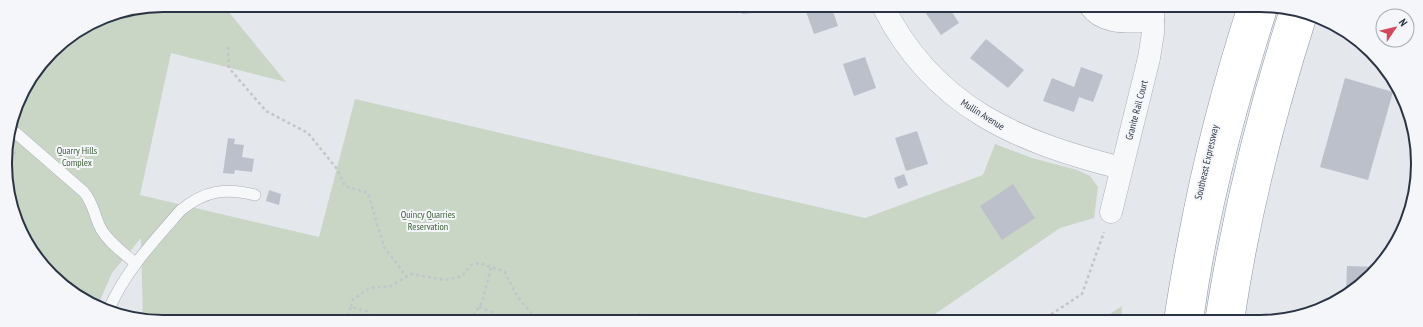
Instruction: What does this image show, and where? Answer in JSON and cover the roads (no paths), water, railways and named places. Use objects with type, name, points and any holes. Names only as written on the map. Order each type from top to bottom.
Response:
[{"type":"highway","name":"Southeast Expressway","points":[[1176,315],[1188,244],[1203,171],[1221,101],[1247,12]]},
{"type":"highway","points":[[1193,315],[1219,175],[1236,105],[1265,12]]},
{"type":"highway","points":[[1217,315],[1231,235],[1251,147],[1273,66],[1289,15]]},
{"type":"highway","points":[[1234,315],[1247,239],[1264,164],[1288,70],[1305,19]]},
{"type":"street","name":"Mullin Avenue","points":[[886,12],[898,33],[920,62],[946,89],[977,112],[1008,130],[1042,145],[1081,158],[1121,168]]},
{"type":"street","points":[[1095,12],[1098,15],[1109,20],[1153,14]]},
{"type":"street","name":"Granite Rail Court","points":[[1111,212],[1152,46],[1153,14]]},
{"type":"lane","points":[[16,133],[90,198],[97,222],[105,236],[135,263]]},
{"type":"lane","points":[[111,305],[122,282],[135,263],[181,210],[197,199],[211,193],[225,190],[255,195]]},
{"type":"park label","name":"Quarry Hills Complex","points":[[77,156]]},
{"type":"park label","name":"Quincy Quarries Reservation","points":[[428,220]]}]
